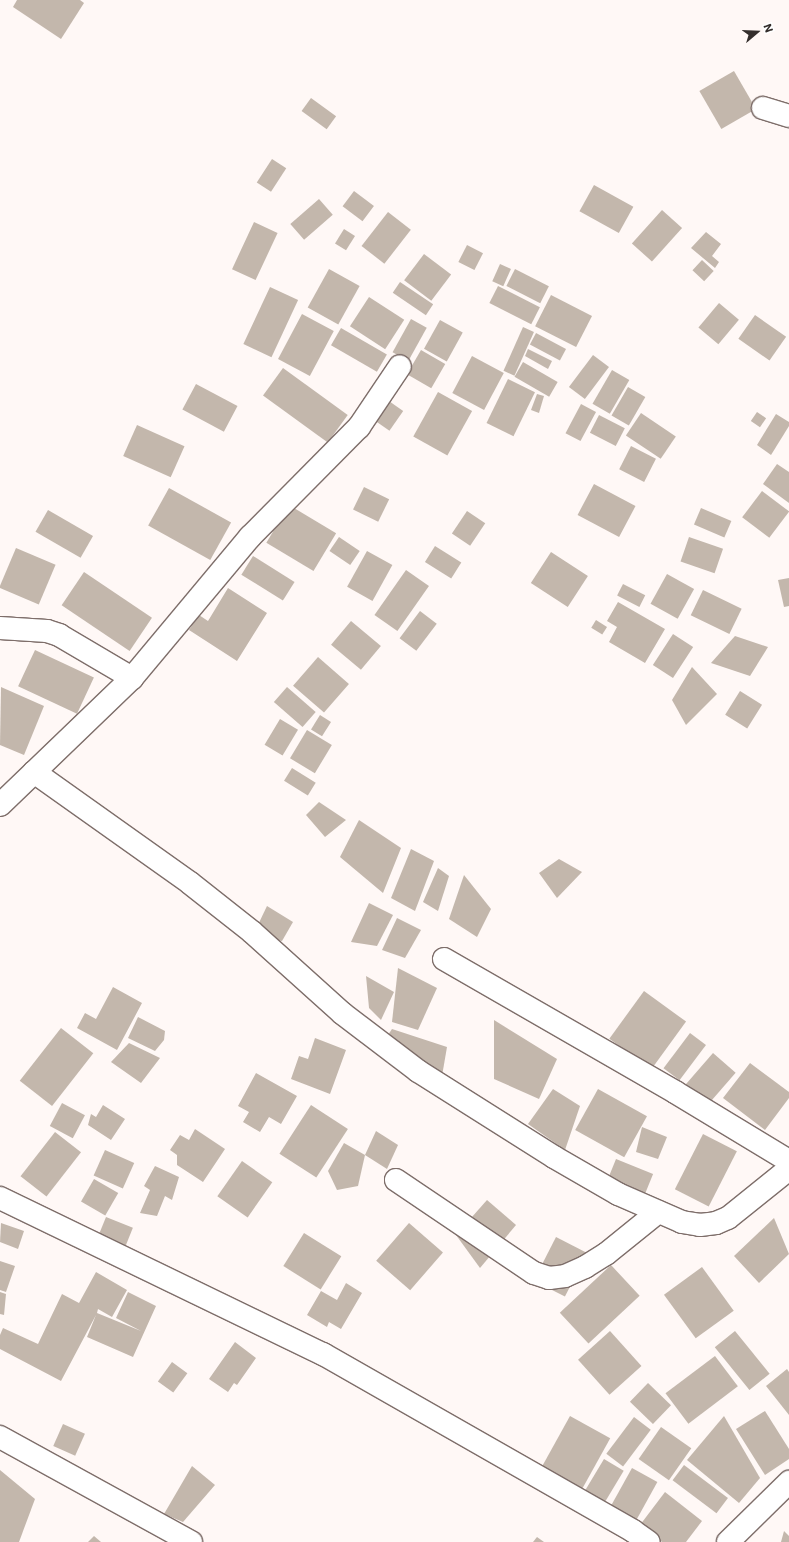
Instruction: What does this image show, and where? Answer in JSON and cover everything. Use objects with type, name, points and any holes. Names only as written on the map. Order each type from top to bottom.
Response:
[{"type":"street","points":[[763,108],[789,116]]},
{"type":"street","points":[[0,805],[132,678],[250,537],[359,427],[400,366]]},
{"type":"street","points":[[1,631],[47,631],[59,635],[132,678]]},
{"type":"street","points":[[34,772],[190,883],[252,932],[343,1014],[418,1072],[554,1158],[618,1194],[682,1222],[700,1225],[716,1223],[728,1218],[787,1173],[668,1088],[444,959]]},
{"type":"street","points":[[396,1180],[534,1274],[549,1278],[565,1276],[585,1267],[606,1254],[658,1212]]},
{"type":"street","points":[[0,1198],[323,1354],[633,1531],[648,1542]]},
{"type":"street","points":[[0,1437],[191,1542]]},
{"type":"street","points":[[728,1542],[789,1482]]},
{"type":"building","points":[[17,0],[80,0],[84,3],[61,39],[13,7]]},
{"type":"building","points":[[734,71],[756,109],[721,129],[699,91]]},
{"type":"building","points":[[311,98],[336,116],[327,129],[302,111]]},
{"type":"building","points":[[272,159],[286,168],[271,192],[257,182]]},
{"type":"building","points":[[594,185],[633,207],[619,233],[579,211]]},
{"type":"building","points":[[354,191],[374,206],[363,221],[343,206]]},
{"type":"building","points":[[319,199],[333,215],[304,240],[290,224]]},
{"type":"building","points":[[662,210],[682,228],[652,262],[632,243]]},
{"type":"building","points":[[388,212],[411,230],[384,264],[362,246]]},
{"type":"building","points":[[254,222],[278,233],[256,280],[232,269]]},
{"type":"building","points":[[344,229],[355,236],[346,250],[335,243]]},
{"type":"building","points":[[706,232],[721,244],[712,256],[719,262],[715,268],[691,248]]},
{"type":"building","points":[[467,245],[483,253],[474,270],[458,262]]},
{"type":"building","points":[[424,254],[451,274],[431,301],[404,280]]},
{"type":"building","points":[[702,260],[714,271],[704,281],[692,270]]},
{"type":"building","points":[[500,264],[511,269],[503,286],[492,281]]},
{"type":"building","points":[[329,269],[360,286],[338,324],[308,307]]},
{"type":"building","points":[[515,269],[549,286],[540,303],[506,286]]},
{"type":"building","points":[[400,282],[433,304],[426,315],[393,293]]},
{"type":"building","points":[[498,286],[540,307],[531,324],[489,303]]},
{"type":"building","points":[[270,287],[298,300],[271,357],[243,344]]},
{"type":"building","points":[[551,295],[592,316],[576,347],[535,326]]},
{"type":"building","points":[[369,297],[404,320],[385,349],[350,326]]},
{"type":"building","points":[[719,303],[739,320],[718,344],[698,328]]},
{"type":"building","points":[[302,314],[334,331],[310,376],[278,359]]},
{"type":"building","points":[[755,315],[786,337],[769,361],[738,339]]},
{"type":"building","points":[[411,319],[427,328],[408,361],[393,352]]},
{"type":"building","points":[[440,320],[463,333],[447,361],[424,349]]},
{"type":"building","points":[[523,327],[534,332],[514,376],[503,371]]},
{"type":"building","points":[[341,328],[387,354],[377,372],[331,345]]},
{"type":"building","points":[[536,333],[566,349],[560,360],[530,344]]},
{"type":"building","points":[[528,349],[552,361],[548,369],[525,356]]},
{"type":"building","points":[[421,350],[445,364],[431,388],[407,374]]},
{"type":"building","points":[[593,355],[609,367],[585,399],[569,387]]},
{"type":"building","points":[[472,356],[504,373],[484,410],[452,393]]},
{"type":"building","points":[[523,362],[558,382],[549,397],[514,377]]},
{"type":"building","points":[[283,368],[348,415],[328,443],[263,396]]},
{"type":"building","points":[[612,370],[629,380],[610,414],[592,404]]},
{"type":"building","points":[[508,379],[535,392],[513,436],[487,423]]},
{"type":"building","points":[[196,384],[237,406],[224,432],[182,410]]},
{"type":"building","points":[[628,387],[645,397],[629,426],[612,416]]},
{"type":"building","points":[[438,392],[472,411],[447,456],[413,437]]},
{"type":"building","points":[[537,394],[544,396],[539,413],[531,410]]},
{"type":"building","points":[[386,399],[403,411],[389,431],[372,419]]},
{"type":"building","points":[[581,404],[596,412],[581,441],[566,433]]},
{"type":"building","points":[[757,412],[766,418],[760,427],[751,421]]},
{"type":"building","points":[[641,413],[676,436],[661,459],[626,435]]},
{"type":"building","points":[[776,414],[789,422],[789,426],[771,455],[757,445]]},
{"type":"building","points":[[599,415],[625,428],[616,446],[590,433]]},
{"type":"building","points":[[137,425],[185,446],[171,477],[123,456]]},
{"type":"building","points":[[631,446],[656,459],[644,482],[619,469]]},
{"type":"building","points":[[777,464],[789,472],[789,503],[763,484]]},
{"type":"building","points":[[594,484],[635,506],[619,537],[578,515]]},
{"type":"building","points":[[364,487],[389,499],[378,522],[353,509]]},
{"type":"building","points":[[169,488],[231,522],[210,560],[148,526]]},
{"type":"building","points":[[762,491],[789,511],[769,538],[742,517]]},
{"type":"building","points":[[289,505],[336,533],[313,571],[266,543]]},
{"type":"building","points":[[701,508],[731,521],[724,537],[694,525]]},
{"type":"building","points":[[48,510],[93,536],[81,558],[36,532]]},
{"type":"building","points":[[467,511],[485,523],[470,546],[452,533]]},
{"type":"building","points":[[339,537],[360,551],[350,565],[329,551]]},
{"type":"building","points":[[689,537],[723,549],[715,573],[681,562]]},
{"type":"building","points":[[435,546],[461,562],[451,579],[425,562]]},
{"type":"building","points":[[16,548],[56,565],[39,604],[0,588]]},
{"type":"building","points":[[367,551],[392,565],[372,601],[347,587]]},
{"type":"building","points":[[551,552],[588,576],[568,607],[531,583]]},
{"type":"building","points":[[253,556],[295,582],[283,601],[241,575]]},
{"type":"building","points":[[406,570],[429,586],[397,631],[374,615]]},
{"type":"building","points":[[84,572],[152,618],[130,651],[62,605]]},
{"type":"building","points":[[667,574],[694,589],[678,619],[651,604]]},
{"type":"building","points":[[789,578],[789,606],[784,607],[778,580]]},
{"type":"building","points":[[623,584],[645,595],[639,607],[617,596]]},
{"type":"building","points":[[228,588],[267,613],[237,661],[189,630],[199,615],[208,621]]},
{"type":"building","points":[[703,590],[742,609],[729,634],[691,615]]},
{"type":"building","points":[[618,602],[665,629],[645,663],[609,642],[617,627],[607,621]]},
{"type":"building","points":[[420,611],[437,624],[416,651],[400,638]]},
{"type":"building","points":[[596,620],[607,627],[602,635],[591,628]]},
{"type":"building","points":[[351,621],[381,646],[361,670],[331,645]]},
{"type":"building","points":[[673,634],[693,647],[673,678],[653,665]]},
{"type":"building","points":[[735,636],[768,647],[750,676],[711,663]]},
{"type":"building","points":[[35,650],[94,677],[77,714],[18,686]]},
{"type":"building","points":[[318,657],[349,684],[324,713],[293,686]]},
{"type":"building","points":[[692,667],[717,694],[686,725],[672,700]]},
{"type":"building","points":[[1,687],[44,706],[24,755],[0,745]]},
{"type":"building","points":[[287,687],[316,712],[303,727],[274,702]]},
{"type":"building","points":[[740,691],[762,705],[747,729],[725,715]]},
{"type":"building","points":[[320,715],[331,722],[322,736],[311,729]]},
{"type":"building","points":[[280,719],[298,730],[283,756],[265,745]]},
{"type":"building","points":[[307,730],[332,745],[315,773],[290,758]]},
{"type":"building","points":[[292,768],[316,783],[308,796],[284,781]]},
{"type":"building","points":[[319,802],[346,820],[325,837],[306,815]]},
{"type":"building","points":[[359,820],[401,848],[383,893],[340,857]]},
{"type":"building","points":[[411,849],[434,861],[415,911],[391,898]]},
{"type":"building","points":[[559,859],[582,872],[557,898],[539,873]]},
{"type":"building","points":[[438,868],[449,876],[438,911],[423,902]]},
{"type":"building","points":[[464,875],[491,909],[477,937],[449,919]]},
{"type":"building","points":[[369,903],[393,915],[377,946],[351,942]]},
{"type":"building","points":[[267,906],[293,922],[282,941],[265,938],[256,929]]},
{"type":"building","points":[[397,918],[421,930],[405,958],[382,950]]},
{"type":"building","points":[[398,968],[437,988],[418,1030],[392,1022]]},
{"type":"building","points":[[366,976],[394,992],[381,1020],[369,1008]]},
{"type":"building","points":[[113,987],[142,1003],[117,1050],[77,1028],[85,1013],[96,1019]]},
{"type":"building","points":[[644,991],[686,1022],[651,1069],[609,1039]]},
{"type":"building","points":[[138,1017],[165,1031],[164,1040],[155,1051],[128,1038]]},
{"type":"building","points":[[494,1020],[557,1059],[539,1099],[494,1079]]},
{"type":"building","points":[[61,1028],[93,1053],[52,1106],[20,1081]]},
{"type":"building","points":[[392,1029],[447,1047],[442,1076],[388,1035]]},
{"type":"building","points":[[690,1033],[706,1045],[679,1080],[664,1068]]},
{"type":"building","points":[[315,1038],[346,1050],[330,1094],[291,1079],[299,1056],[308,1059]]},
{"type":"building","points":[[129,1043],[160,1058],[141,1083],[111,1062]]},
{"type":"building","points":[[713,1053],[736,1073],[707,1106],[684,1086]]},
{"type":"building","points":[[750,1063],[789,1092],[789,1098],[765,1130],[723,1098]]},
{"type":"building","points":[[256,1073],[297,1096],[281,1124],[269,1117],[260,1132],[243,1122],[249,1112],[238,1106]]},
{"type":"building","points":[[553,1089],[580,1106],[565,1150],[528,1124]]},
{"type":"building","points":[[598,1089],[647,1116],[624,1157],[575,1130]]},
{"type":"building","points":[[62,1103],[85,1115],[73,1138],[50,1126]]},
{"type":"building","points":[[103,1105],[125,1119],[111,1140],[88,1125],[91,1114],[96,1117]]},
{"type":"building","points":[[311,1105],[348,1129],[316,1178],[279,1154]]},
{"type":"building","points":[[642,1127],[667,1137],[658,1159],[636,1152]]},
{"type":"building","points":[[195,1129],[225,1149],[203,1182],[177,1165],[177,1155],[170,1150],[180,1135],[189,1140]]},
{"type":"building","points":[[376,1131],[398,1145],[387,1169],[365,1155]]},
{"type":"building","points":[[55,1132],[81,1152],[47,1196],[21,1176]]},
{"type":"building","points":[[703,1134],[737,1151],[709,1206],[675,1189]]},
{"type":"building","points":[[344,1143],[365,1155],[358,1186],[337,1190],[328,1171]]},
{"type":"building","points":[[105,1150],[134,1163],[123,1189],[94,1176]]},
{"type":"building","points":[[616,1159],[653,1174],[644,1195],[607,1180]]},
{"type":"building","points":[[242,1161],[272,1182],[248,1217],[217,1196]]},
{"type":"building","points":[[155,1166],[179,1177],[172,1200],[165,1196],[157,1216],[140,1213],[150,1190],[144,1186]]},
{"type":"building","points":[[94,1179],[118,1193],[105,1216],[81,1202]]},
{"type":"building","points":[[487,1200],[516,1225],[480,1268],[456,1235]]},
{"type":"building","points":[[106,1217],[133,1228],[123,1253],[96,1242]]},
{"type":"building","points":[[774,1218],[789,1254],[759,1283],[734,1256]]},
{"type":"building","points":[[1,1223],[24,1231],[18,1249],[0,1242]]},
{"type":"building","points":[[409,1223],[443,1253],[410,1290],[376,1261]]},
{"type":"building","points":[[304,1233],[341,1256],[321,1289],[283,1266]]},
{"type":"building","points":[[556,1237],[587,1253],[565,1297],[534,1281]]},
{"type":"building","points":[[0,1261],[15,1266],[6,1292],[0,1290]]},
{"type":"building","points":[[611,1265],[640,1296],[588,1343],[560,1313]]},
{"type":"building","points":[[702,1267],[734,1311],[696,1338],[664,1295]]},
{"type":"building","points":[[96,1272],[127,1290],[112,1317],[98,1309],[97,1313],[141,1331],[116,1318],[128,1292],[156,1306],[133,1357],[87,1337],[96,1315],[61,1381],[0,1349],[0,1335],[3,1328],[38,1344],[62,1294],[79,1303]]},
{"type":"building","points":[[346,1283],[362,1293],[341,1329],[329,1322],[327,1327],[307,1315],[321,1291],[337,1300]]},
{"type":"building","points":[[0,1292],[6,1294],[4,1315],[0,1314]]},
{"type":"building","points":[[610,1331],[641,1366],[609,1395],[578,1360]]},
{"type":"building","points":[[735,1331],[770,1374],[749,1390],[715,1347]]},
{"type":"building","points":[[235,1342],[256,1358],[237,1385],[234,1383],[228,1392],[209,1379]]},
{"type":"building","points":[[715,1356],[738,1386],[688,1424],[665,1393]]},
{"type":"building","points":[[172,1362],[187,1373],[173,1393],[158,1381]]},
{"type":"building","points":[[787,1369],[789,1372],[789,1415],[766,1386]]},
{"type":"building","points":[[648,1383],[671,1405],[653,1424],[630,1402]]},
{"type":"building","points":[[765,1411],[789,1449],[789,1459],[765,1475],[736,1429]]},
{"type":"building","points":[[570,1416],[610,1438],[580,1493],[540,1470]]},
{"type":"building","points":[[724,1416],[760,1478],[739,1503],[687,1460]]},
{"type":"building","points":[[634,1417],[651,1430],[623,1466],[606,1454]]},
{"type":"building","points":[[63,1424],[85,1434],[75,1456],[53,1446]]},
{"type":"building","points":[[661,1427],[691,1448],[669,1480],[639,1459]]},
{"type":"building","points":[[604,1459],[624,1471],[601,1509],[581,1497]]},
{"type":"building","points":[[684,1465],[728,1498],[716,1513],[673,1480]]},
{"type":"building","points":[[192,1466],[215,1485],[183,1522],[164,1514]]},
{"type":"building","points":[[632,1468],[657,1482],[634,1525],[608,1511]]},
{"type":"building","points":[[0,1470],[35,1499],[19,1542],[0,1542]]},
{"type":"building","points":[[665,1492],[702,1521],[686,1542],[662,1542],[640,1525]]},
{"type":"building","points":[[784,1531],[789,1536],[789,1542],[781,1542]]},
{"type":"building","points":[[94,1536],[101,1542],[88,1542]]},
{"type":"building","points":[[537,1537],[544,1542],[533,1542]]}]
